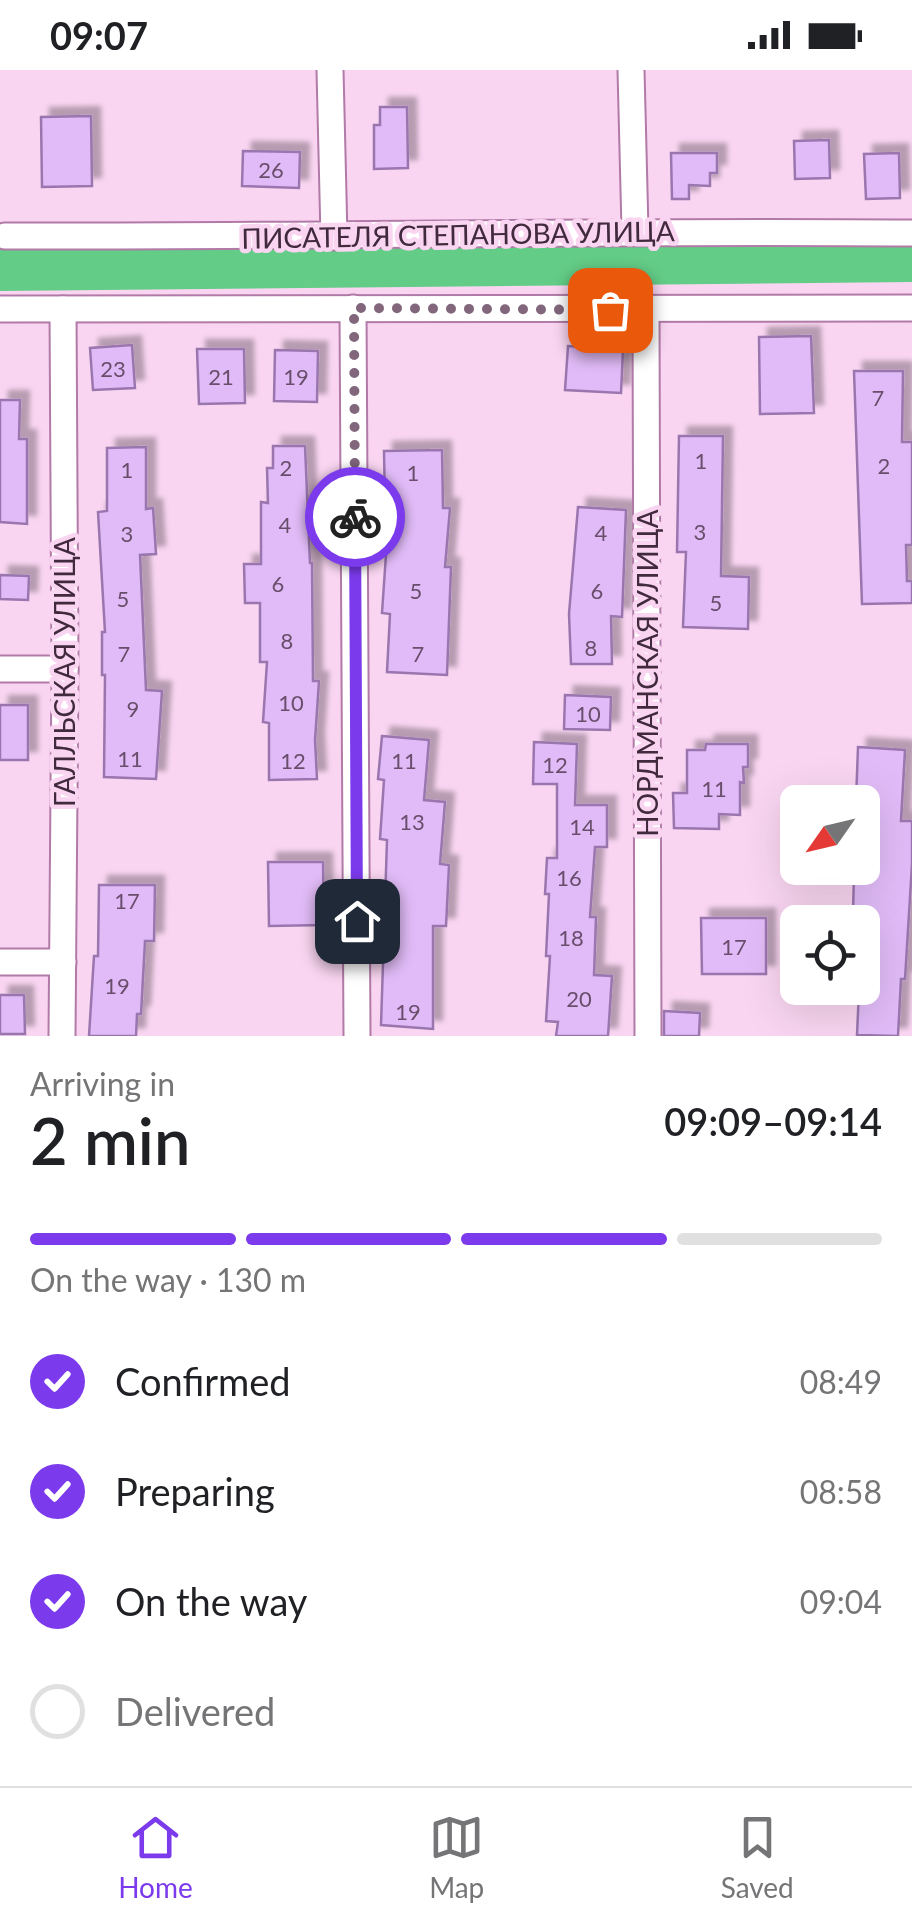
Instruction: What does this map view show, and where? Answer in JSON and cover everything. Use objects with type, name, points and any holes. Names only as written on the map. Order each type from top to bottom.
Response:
[{"type":"street","points":[[330,70],[334,237]]},
{"type":"street","points":[[631,70],[636,230]]},
{"type":"street","name":"ПИСАТЕЛЯ СТЕПАНОВА УЛИЦА","points":[[5,236],[334,237],[636,230],[912,233]]},
{"type":"street","points":[[354,308],[358,1036]]},
{"type":"street","points":[[0,309],[912,308]]},
{"type":"street","name":"ГАЛЛЬСКАЯ УЛИЦА","points":[[62,309],[62,1036]]},
{"type":"street","name":"НОРДМАНСКАЯ УЛИЦА","points":[[646,310],[648,1036]]},
{"type":"street","points":[[0,670],[65,669]]},
{"type":"street","points":[[0,962],[63,962]]},
{"type":"green space","points":[[912,245],[912,282],[0,291],[0,249]]},
{"type":"building","points":[[380,107],[407,107],[408,168],[374,169],[374,125],[380,125]]},
{"type":"building","points":[[91,116],[92,186],[42,187],[41,117]]},
{"type":"building","points":[[829,140],[830,178],[795,179],[794,141]]},
{"type":"building","points":[[243,151],[300,152],[299,188],[242,186]]},
{"type":"building","points":[[671,153],[717,153],[717,173],[710,173],[710,186],[689,185],[689,199],[672,199]]},
{"type":"building","points":[[899,153],[900,198],[866,199],[864,154]]},
{"type":"building","points":[[811,336],[814,413],[760,414],[759,337]]},
{"type":"building","points":[[132,345],[135,388],[93,390],[90,348]]},
{"type":"building","points":[[568,346],[623,350],[621,393],[565,390]]},
{"type":"building","points":[[197,349],[244,349],[245,403],[199,404]]},
{"type":"building","points":[[275,350],[318,351],[317,402],[274,401]]},
{"type":"building","points":[[854,371],[903,371],[902,442],[912,442],[912,545],[906,545],[912,603],[862,604]]},
{"type":"building","points":[[0,400],[20,400],[19,439],[27,439],[27,524],[0,522]]},
{"type":"building","points":[[679,436],[723,436],[721,576],[749,577],[748,629],[683,627],[686,552],[677,552]]},
{"type":"building","points":[[273,446],[305,446],[312,563],[313,681],[319,681],[317,779],[269,780],[269,723],[263,722],[267,662],[260,662],[260,603],[245,603],[244,564],[261,564],[261,502],[268,503],[267,468],[273,468]]},
{"type":"building","points":[[146,447],[146,509],[153,508],[156,554],[140,555],[146,690],[162,691],[156,779],[104,777],[105,632],[98,512],[107,511],[107,448]]},
{"type":"building","points":[[442,450],[443,508],[450,508],[445,567],[451,567],[447,675],[387,672],[390,614],[382,613],[387,540],[377,539],[379,503],[385,503],[384,451]]},
{"type":"building","points":[[578,507],[626,510],[622,617],[611,616],[612,664],[571,664],[569,614]]},
{"type":"building","points":[[0,575],[29,576],[28,600],[0,599]]},
{"type":"building","points":[[565,695],[611,697],[610,730],[564,729]]},
{"type":"building","points":[[0,705],[28,705],[28,760],[0,760]]},
{"type":"building","points":[[382,736],[429,740],[424,800],[445,802],[440,864],[449,865],[446,926],[433,926],[433,1029],[381,1025],[387,840],[380,839],[384,780],[378,779]]},
{"type":"building","points":[[534,742],[577,744],[575,805],[607,805],[607,847],[595,847],[590,917],[596,917],[594,975],[612,976],[608,1036],[556,1036],[558,1022],[546,1021],[550,956],[546,956],[549,894],[545,894],[547,858],[557,858],[557,784],[533,784]]},
{"type":"building","points":[[706,744],[748,744],[748,767],[743,767],[744,783],[740,782],[740,815],[719,814],[719,829],[674,828],[673,793],[687,793],[687,750],[705,750]]},
{"type":"building","points":[[858,747],[905,750],[901,821],[912,821],[912,864],[898,1036],[857,1035],[858,1005],[880,1005],[880,905],[853,905],[854,885],[880,885],[880,785],[857,785]]},
{"type":"building","points":[[268,862],[323,862],[324,925],[269,926]]},
{"type":"building","points":[[99,885],[155,885],[154,941],[145,941],[136,1036],[89,1036],[94,956],[98,956]]},
{"type":"building","points":[[701,918],[766,918],[766,974],[702,974]]},
{"type":"building","points":[[0,995],[24,995],[25,1034],[0,1034]]},
{"type":"building","points":[[664,1011],[700,1013],[699,1036],[664,1036]]},
{"type":"way so far","points":[[355,517],[354,308],[610,310]]},
{"type":"route","points":[[355,517],[357,921]]}]
